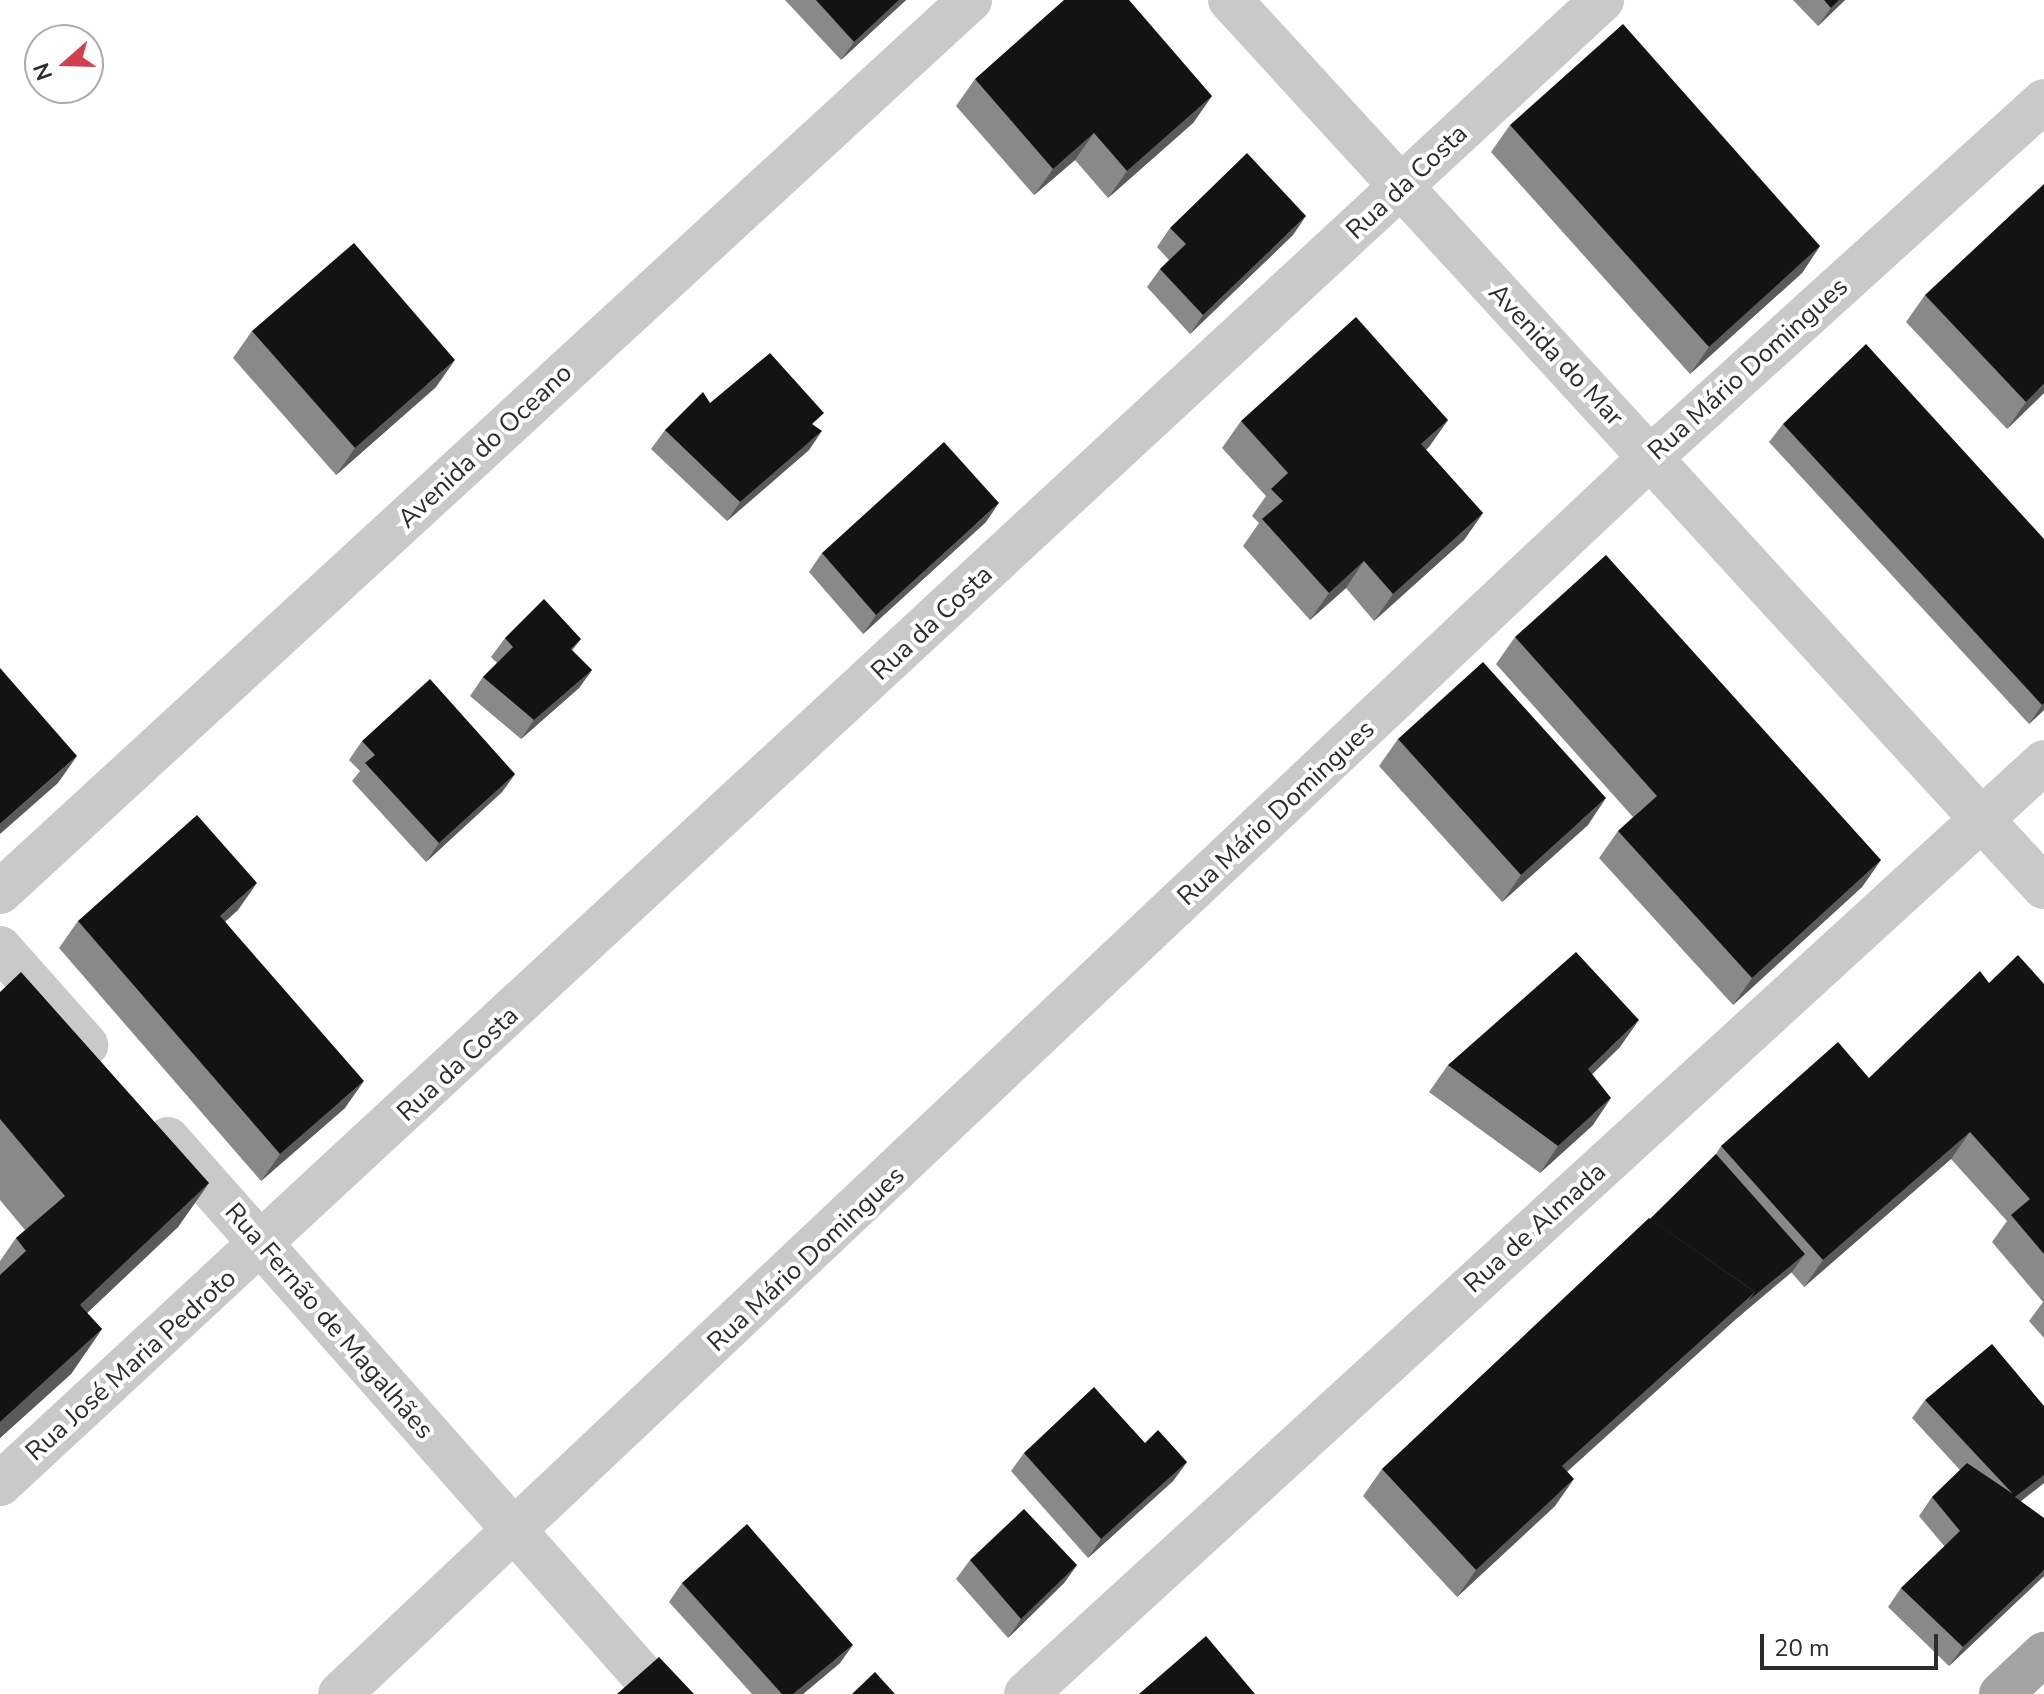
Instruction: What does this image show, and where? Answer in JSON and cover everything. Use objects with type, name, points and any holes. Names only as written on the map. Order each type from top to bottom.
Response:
[{"type":"main road","points":[[2001,1694],[2044,1654]]},
{"type":"street","name":"Avenida do Oceano","points":[[0,892],[970,0]]},
{"type":"street","name":"Avenida do Mar","points":[[1230,0],[2044,887]]},
{"type":"street","name":"Rua da Costa","points":[[262,1246],[1602,0]]},
{"type":"street","name":"Rua Mário Domingues","points":[[340,1694],[516,1533],[1651,457],[2044,101]]},
{"type":"street","name":"Rua de Almada","points":[[1026,1694],[2044,762]]},
{"type":"street","name":"Rua Fernão de Magalhães","points":[[0,948],[659,1694]]},
{"type":"street","name":"Rua José Maria Pedroto","points":[[0,1484],[262,1246]]},
{"type":"building","points":[[816,0],[899,0],[854,42]]},
{"type":"building","points":[[1064,0],[1129,0],[1212,96],[1127,171],[1094,133],[1053,169],[975,79]]},
{"type":"building","points":[[1824,0],[1839,0],[1831,8]]},
{"type":"building","points":[[1623,24],[1820,246],[1709,347],[1510,125]]},
{"type":"building","points":[[1247,153],[1306,216],[1203,315],[1160,269],[1186,244],[1170,228]]},
{"type":"building","points":[[2044,184],[2044,384],[2026,402],[1925,295]]},
{"type":"building","points":[[354,243],[455,360],[355,448],[252,331]]},
{"type":"building","points":[[1356,317],[1448,420],[1421,444],[1483,513],[1393,594],[1364,561],[1329,593],[1262,519],[1283,501],[1271,489],[1288,473],[1241,421]]},
{"type":"building","points":[[1866,344],[2044,539],[2042,705],[1783,424]]},
{"type":"building","points":[[770,353],[824,413],[812,424],[822,431],[740,502],[665,430],[703,392],[710,403]]},
{"type":"building","points":[[944,442],[999,503],[876,615],[822,553]]},
{"type":"building","points":[[1606,555],[1881,860],[1752,978],[1618,831],[1657,796],[1515,637]]},
{"type":"building","points":[[544,599],[581,639],[571,649],[592,670],[534,720],[483,677],[513,647],[505,638]]},
{"type":"building","points":[[1483,662],[1606,798],[1521,875],[1398,739]]},
{"type":"building","points":[[0,668],[77,756],[0,824]]},
{"type":"building","points":[[430,679],[515,774],[439,843],[365,763],[375,755],[362,741]]},
{"type":"building","points":[[197,815],[257,883],[220,916],[364,1081],[280,1154],[78,921]]},
{"type":"building","points":[[1576,952],[1639,1020],[1588,1069],[1611,1098],[1558,1146],[1448,1065]]},
{"type":"building","points":[[2018,955],[2044,984],[2044,1254],[2011,1215],[2030,1199],[1970,1132],[1823,1260],[1721,1146],[1838,1042],[1869,1078],[1980,971],[1989,983]]},
{"type":"building","points":[[21,972],[209,1183],[80,1305],[102,1329],[0,1422],[0,1275],[26,1251],[16,1238],[65,1196],[0,1119],[0,992]]},
{"type":"building","points":[[1716,1154],[1805,1254],[1749,1300],[1755,1292],[1650,1219]]},
{"type":"building","points":[[1649,1218],[1755,1292],[1562,1466],[1574,1479],[1476,1570],[1382,1469]]},
{"type":"building","points":[[1992,1344],[2044,1406],[2044,1475],[2015,1497],[2044,1518],[2044,1570],[1963,1647],[1901,1588],[1960,1531],[1932,1497],[1967,1463],[2013,1494],[1925,1400]]},
{"type":"building","points":[[1094,1387],[1145,1443],[1158,1430],[1187,1462],[1101,1539],[1024,1453]]},
{"type":"building","points":[[1024,1509],[1077,1565],[1021,1619],[970,1560]]},
{"type":"building","points":[[747,1524],[853,1645],[793,1694],[782,1694],[682,1583]]},
{"type":"building","points":[[1206,1636],[1255,1694],[1139,1694]]},
{"type":"building","points":[[659,1657],[694,1694],[617,1694]]},
{"type":"building","points":[[875,1672],[895,1694],[852,1694]]}]
